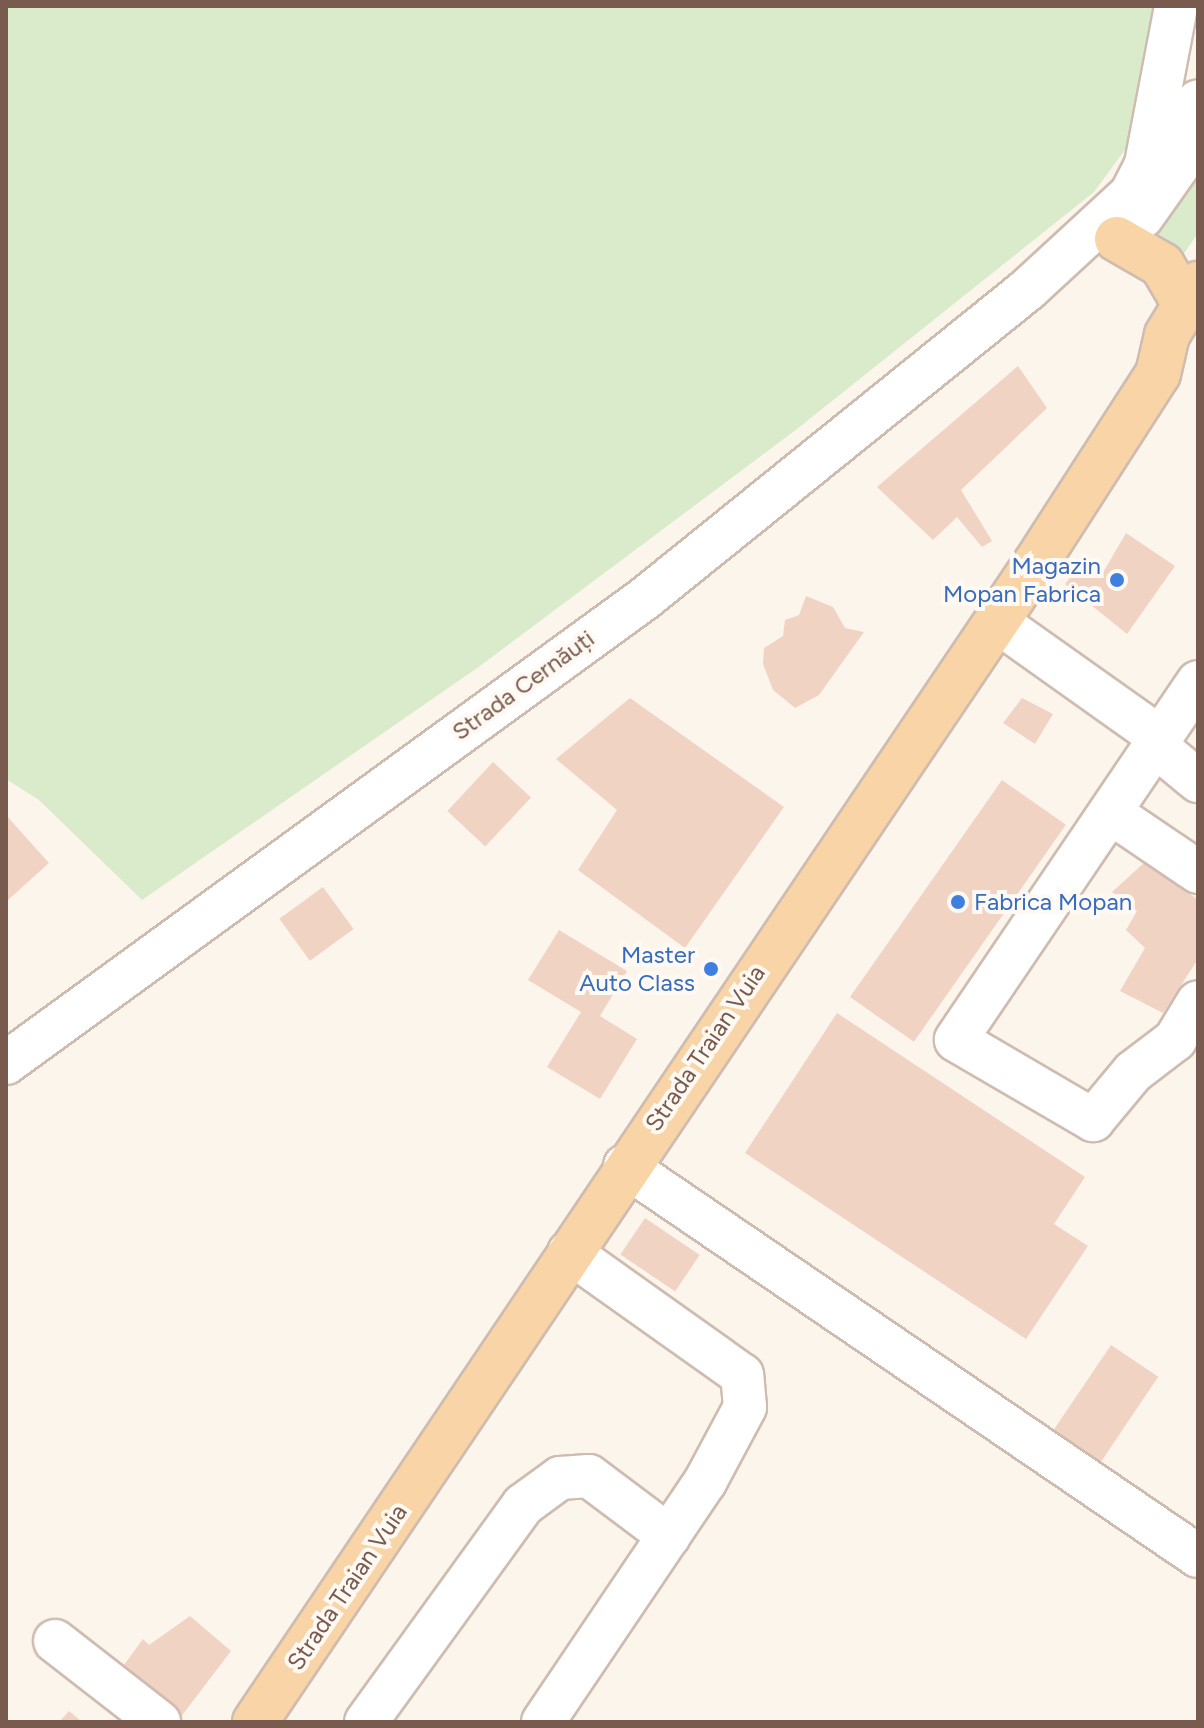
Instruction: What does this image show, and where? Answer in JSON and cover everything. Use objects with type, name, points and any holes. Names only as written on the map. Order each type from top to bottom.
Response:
[{"type":"main road","points":[[1117,239],[1162,265],[1192,294]]},
{"type":"main road","name":"Strada Traian Vuia","points":[[255,1722],[625,1166],[996,621],[1158,374],[1167,335],[1192,294]]},
{"type":"main road","name":"Strada Traian Vuia","points":[[1158,374],[1198,349]]},
{"type":"street","name":"Strada Cernăuți","points":[[6,1063],[644,599],[1027,290],[1131,194],[1146,164],[1176,6]]},
{"type":"street","name":"Strada Cernăuți","points":[[1027,290],[1117,239],[1164,192],[1198,101]]},
{"type":"street","points":[[996,621],[1159,742],[1198,781]]},
{"type":"street","points":[[1198,682],[956,1040],[1093,1120],[1133,1072],[1175,1040],[1198,1002]]},
{"type":"street","points":[[1111,813],[1198,872]]},
{"type":"street","points":[[625,1166],[1198,1556]]},
{"type":"street","points":[[543,1722],[669,1536],[733,1433],[745,1407],[742,1375],[569,1252]]},
{"type":"street","points":[[366,1722],[523,1505],[560,1478],[589,1476],[669,1536]]},
{"type":"street","points":[[55,1641],[159,1722]]},
{"type":"green space","points":[[6,6],[1165,6],[1130,143],[1094,192],[797,429],[480,666],[142,900],[39,800],[6,779]]},
{"type":"green space","points":[[1198,125],[1198,233],[1181,258],[1147,235]]},
{"type":"building","points":[[1018,366],[1047,408],[961,490],[992,541],[982,547],[957,517],[933,540],[877,487]]},
{"type":"building","name":"Magazin Mopan Fabrica","points":[[1126,533],[1175,566],[1127,634],[1065,584],[1082,563],[1101,576]]},
{"type":"building","points":[[806,596],[833,607],[845,628],[864,632],[819,695],[795,708],[773,690],[763,664],[764,648],[783,636],[785,620],[799,615]]},
{"type":"building","points":[[630,698],[784,807],[685,948],[578,870],[617,810],[556,759]]},
{"type":"building","points":[[1022,698],[1053,714],[1035,744],[1003,723]]},
{"type":"building","points":[[493,762],[531,797],[485,846],[447,811]]},
{"type":"building","points":[[1002,780],[1066,825],[914,1042],[850,997]]},
{"type":"building","points":[[6,815],[49,863],[8,900],[6,897]]},
{"type":"building","points":[[1146,861],[1198,900],[1198,959],[1163,1013],[1120,991],[1145,948],[1126,930],[1137,911],[1112,892]]},
{"type":"building","points":[[323,887],[354,929],[310,961],[279,919]]},
{"type":"building","points":[[559,930],[627,971],[600,1016],[637,1039],[600,1099],[547,1067],[581,1012],[528,980]]},
{"type":"building","points":[[837,1013],[1085,1177],[1054,1224],[1088,1246],[1026,1339],[745,1153]]},
{"type":"building","points":[[645,1218],[700,1255],[675,1291],[620,1254]]},
{"type":"building","points":[[1111,1345],[1158,1377],[1097,1467],[1050,1435]]},
{"type":"building","points":[[190,1616],[231,1651],[180,1718],[121,1669],[143,1639],[149,1645]]},
{"type":"building","points":[[69,1711],[82,1722],[59,1722]]},
{"type":"place","name":"Magazin Mopan Fabrica","points":[[1117,580]]},
{"type":"place","name":"Fabrica Mopan","points":[[958,902]]},
{"type":"place","name":"Master Auto Class","points":[[711,969]]}]
